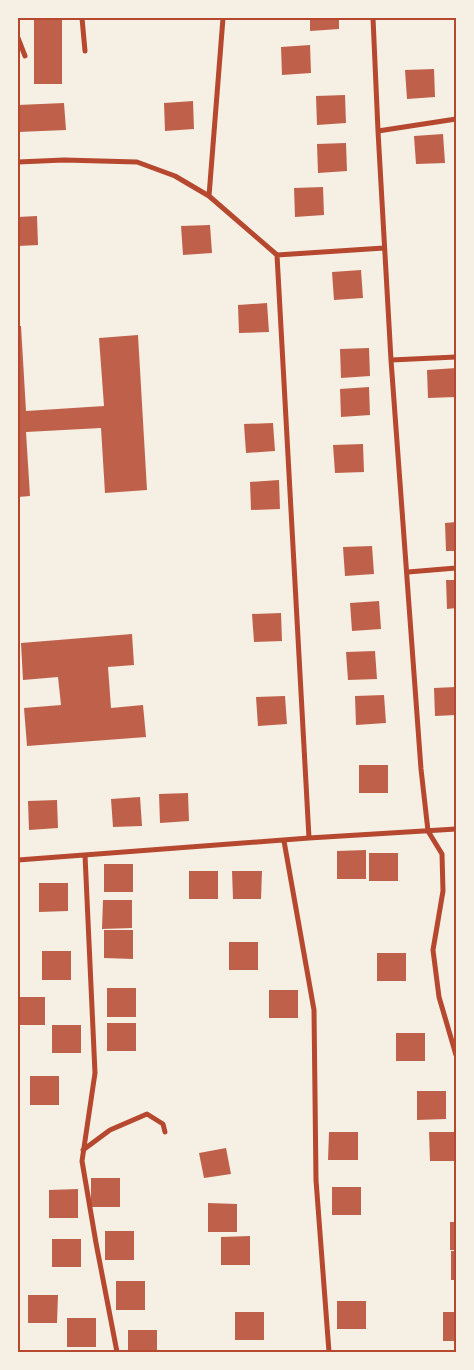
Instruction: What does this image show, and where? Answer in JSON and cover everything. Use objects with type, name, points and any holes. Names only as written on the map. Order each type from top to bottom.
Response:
[{"type":"street","points":[[82,18],[85,51]]},
{"type":"street","points":[[209,196],[223,18]]},
{"type":"street","points":[[373,18],[391,360],[428,831],[442,854],[443,891],[433,950],[439,997],[456,1055]]},
{"type":"street","points":[[18,38],[25,56]]},
{"type":"street","points":[[378,131],[456,120]]},
{"type":"street","points":[[18,162],[64,160],[137,162],[175,176],[209,196],[277,255],[384,248]]},
{"type":"street","points":[[277,255],[309,838]]},
{"type":"street","points":[[391,360],[456,356]]},
{"type":"street","points":[[408,572],[456,568]]},
{"type":"street","points":[[18,860],[456,829]]},
{"type":"street","points":[[284,841],[314,1010],[316,1180],[329,1352]]},
{"type":"street","points":[[85,854],[95,1073],[82,1160],[117,1352]]},
{"type":"street","points":[[83,1150],[110,1130],[147,1114],[162,1124],[165,1132]]},
{"type":"building","points":[[34,18],[62,18],[62,84],[34,84]]},
{"type":"building","points":[[310,18],[339,18],[339,29],[310,31]]},
{"type":"building","points":[[310,45],[311,73],[282,75],[281,47]]},
{"type":"building","points":[[434,69],[435,97],[407,99],[405,70]]},
{"type":"building","points":[[345,95],[346,123],[317,125],[316,96]]},
{"type":"building","points":[[193,101],[194,129],[165,131],[164,103]]},
{"type":"building","points":[[64,103],[66,130],[18,132],[18,105]]},
{"type":"building","points":[[443,134],[445,163],[416,164],[414,136]]},
{"type":"building","points":[[346,143],[347,171],[318,173],[317,144]]},
{"type":"building","points":[[323,187],[324,215],[295,217],[294,188]]},
{"type":"building","points":[[37,216],[38,245],[18,246],[18,217]]},
{"type":"building","points":[[210,225],[212,253],[183,255],[181,226]]},
{"type":"building","points":[[361,270],[363,298],[334,300],[332,272]]},
{"type":"building","points":[[267,303],[269,332],[239,333],[238,305]]},
{"type":"building","points":[[18,326],[21,326],[26,411],[104,406],[99,338],[138,335],[147,490],[105,493],[101,428],[26,432],[30,496],[18,497]]},
{"type":"building","points":[[369,348],[370,376],[341,378],[340,349]]},
{"type":"building","points":[[456,368],[456,397],[428,398],[427,370]]},
{"type":"building","points":[[369,387],[370,415],[341,417],[340,389]]},
{"type":"building","points":[[273,423],[275,451],[246,453],[244,424]]},
{"type":"building","points":[[363,444],[364,472],[335,473],[333,445]]},
{"type":"building","points":[[279,480],[280,509],[251,510],[250,482]]},
{"type":"building","points":[[456,522],[456,551],[446,551],[445,523]]},
{"type":"building","points":[[372,546],[374,574],[345,576],[343,547]]},
{"type":"building","points":[[446,580],[456,580],[456,608],[447,609]]},
{"type":"building","points":[[379,601],[381,629],[352,631],[350,603]]},
{"type":"building","points":[[281,613],[282,641],[254,642],[252,614]]},
{"type":"building","points":[[132,634],[134,665],[108,667],[111,708],[143,705],[146,737],[27,746],[24,708],[61,705],[58,677],[23,680],[21,643]]},
{"type":"building","points":[[375,651],[377,679],[348,680],[346,652]]},
{"type":"building","points":[[456,687],[456,715],[435,716],[434,688]]},
{"type":"building","points":[[384,695],[386,723],[356,725],[355,696]]},
{"type":"building","points":[[285,696],[287,724],[258,726],[256,697]]},
{"type":"building","points":[[359,765],[388,765],[388,793],[359,793]]},
{"type":"building","points":[[188,793],[189,821],[160,823],[159,794]]},
{"type":"building","points":[[140,797],[142,826],[113,827],[111,799]]},
{"type":"building","points":[[57,800],[58,828],[29,830],[28,801]]},
{"type":"building","points":[[366,850],[366,879],[337,879],[337,851]]},
{"type":"building","points":[[369,853],[398,853],[398,881],[369,881]]},
{"type":"building","points":[[104,864],[133,864],[133,892],[104,892]]},
{"type":"building","points":[[189,871],[218,871],[218,899],[189,899]]},
{"type":"building","points":[[232,871],[262,871],[261,899],[233,899]]},
{"type":"building","points":[[39,883],[68,883],[68,911],[39,912]]},
{"type":"building","points":[[103,900],[132,900],[132,928],[102,929]]},
{"type":"building","points":[[104,930],[133,930],[133,959],[104,958]]},
{"type":"building","points":[[229,942],[258,942],[258,970],[229,970]]},
{"type":"building","points":[[42,951],[71,951],[71,980],[42,980]]},
{"type":"building","points":[[377,953],[406,953],[406,981],[377,981]]},
{"type":"building","points":[[107,988],[136,988],[136,1017],[107,1017]]},
{"type":"building","points":[[269,990],[298,990],[298,1018],[269,1018]]},
{"type":"building","points":[[18,997],[45,997],[45,1025],[18,1025]]},
{"type":"building","points":[[107,1023],[136,1023],[136,1051],[107,1051]]},
{"type":"building","points":[[52,1025],[81,1025],[81,1053],[52,1053]]},
{"type":"building","points":[[396,1033],[425,1033],[425,1061],[396,1061]]},
{"type":"building","points":[[30,1076],[59,1076],[59,1105],[30,1105]]},
{"type":"building","points":[[417,1091],[446,1091],[446,1119],[417,1120]]},
{"type":"building","points":[[329,1132],[358,1132],[358,1160],[328,1160]]},
{"type":"building","points":[[429,1132],[456,1132],[456,1161],[430,1161]]},
{"type":"building","points":[[226,1148],[231,1174],[204,1178],[199,1153]]},
{"type":"building","points":[[91,1178],[120,1178],[120,1207],[91,1207]]},
{"type":"building","points":[[332,1187],[361,1187],[361,1215],[332,1215]]},
{"type":"building","points":[[78,1189],[78,1218],[49,1218],[49,1190]]},
{"type":"building","points":[[208,1203],[237,1204],[237,1232],[208,1232]]},
{"type":"building","points":[[450,1222],[456,1222],[456,1250],[450,1250]]},
{"type":"building","points":[[105,1231],[134,1231],[134,1260],[105,1260]]},
{"type":"building","points":[[250,1236],[250,1265],[221,1265],[221,1237]]},
{"type":"building","points":[[52,1239],[81,1239],[81,1267],[52,1267]]},
{"type":"building","points":[[451,1251],[456,1251],[456,1280],[451,1280]]},
{"type":"building","points":[[116,1281],[145,1281],[145,1310],[116,1310]]},
{"type":"building","points":[[28,1295],[58,1295],[57,1323],[28,1323]]},
{"type":"building","points":[[337,1301],[366,1301],[366,1329],[337,1329]]},
{"type":"building","points":[[235,1312],[264,1312],[264,1340],[235,1340]]},
{"type":"building","points":[[443,1312],[456,1312],[456,1341],[443,1341]]},
{"type":"building","points":[[67,1318],[96,1318],[96,1347],[67,1347]]},
{"type":"building","points":[[128,1330],[157,1330],[157,1352],[128,1352]]}]
